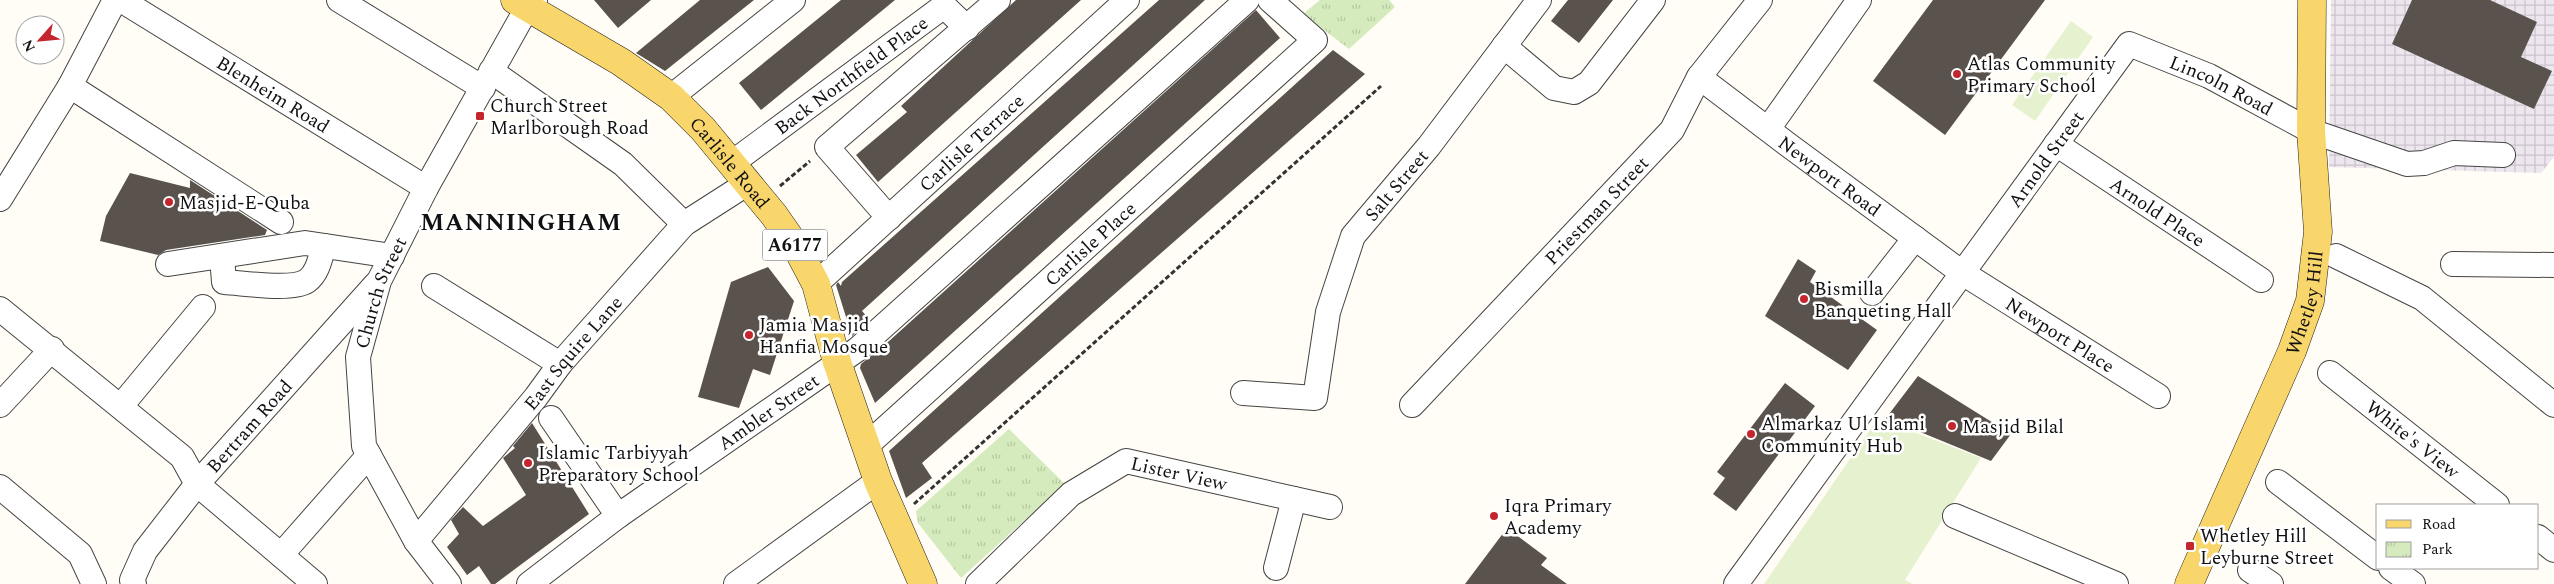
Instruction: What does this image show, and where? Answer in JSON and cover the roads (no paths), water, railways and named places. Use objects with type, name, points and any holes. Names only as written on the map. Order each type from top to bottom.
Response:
[{"type":"main road","name":"Whetley Hill","points":[[2189,584],[2292,351],[2310,301],[2318,232],[2312,131],[2312,0]]},
{"type":"main road","name":"Carlisle Road","points":[[526,3],[620,62],[671,97],[748,183],[797,248],[816,284],[838,362],[878,481],[923,584]]},
{"type":"street","points":[[0,200],[70,86],[115,0]]},
{"type":"street","name":"Blenheim Road","points":[[121,0],[426,188]]},
{"type":"street","points":[[339,0],[487,80],[623,164],[684,224]]},
{"type":"street","points":[[671,97],[793,0]]},
{"type":"street","points":[[889,218],[828,147],[998,0]]},
{"type":"street","name":"Carlisle Terrace","points":[[816,284],[1127,0]]},
{"type":"street","name":"Ambler Street","points":[[529,584],[618,516],[858,349],[1247,0]]},
{"type":"street","name":"Carlisle Place","points":[[866,446],[1315,40],[1270,0]]},
{"type":"street","name":"Salt Street","points":[[1243,392],[1315,398],[1328,312],[1354,236],[1429,146],[1539,0]]},
{"type":"street","points":[[1504,46],[1554,88],[1574,92],[1589,83],[1653,0]]},
{"type":"street","name":"Priestman Street","points":[[1412,405],[1672,130],[1699,77],[1760,0]]},
{"type":"street","points":[[1768,129],[1859,0]]},
{"type":"street","name":"Church Street","points":[[449,584],[416,541],[364,446],[358,357],[379,281],[426,188],[487,80],[526,3]]},
{"type":"street","name":"Back Northfield Place","points":[[748,183],[944,6],[967,28]]},
{"type":"street","name":"Lincoln Road","points":[[2129,44],[2209,76],[2312,131],[2407,164],[2424,163],[2454,153],[2503,155]]},
{"type":"street","name":"Arnold Street","points":[[1736,584],[1961,272],[2129,44]]},
{"type":"street","name":"Newport Road","points":[[1699,77],[1961,272]]},
{"type":"street","points":[[70,86],[281,222]]},
{"type":"street","name":"Arnold Place","points":[[2056,144],[2262,280]]},
{"type":"street","name":"East Squire Lane","points":[[416,541],[536,397],[560,364],[684,224],[748,183]]},
{"type":"street","points":[[1872,293],[1915,238]]},
{"type":"street","points":[[168,264],[305,243],[392,256]]},
{"type":"street","points":[[222,256],[224,282],[294,286],[306,281],[313,274],[319,264],[324,246]]},
{"type":"street","points":[[2336,256],[2422,298],[2554,405]]},
{"type":"street","points":[[2453,264],[2554,265]]},
{"type":"street","name":"Newport Place","points":[[1961,272],[2158,396]]},
{"type":"street","name":"Bertram Road","points":[[133,582],[145,551],[197,484],[379,281]]},
{"type":"street","points":[[434,286],[560,364]]},
{"type":"street","points":[[121,406],[203,307]]},
{"type":"street","points":[[0,309],[52,349],[182,456],[197,484],[315,584]]},
{"type":"street","points":[[0,404],[52,349]]},
{"type":"street","name":"White's View","points":[[2330,373],[2496,504]]},
{"type":"street","points":[[551,418],[618,516]]},
{"type":"street","points":[[281,555],[369,455]]},
{"type":"street","name":"Lister View","points":[[978,584],[1071,494],[1126,461],[1330,507]]},
{"type":"street","points":[[736,584],[878,481]]},
{"type":"street","points":[[2278,482],[2376,556]]},
{"type":"street","points":[[0,487],[80,554],[94,584]]},
{"type":"street","points":[[1276,568],[1294,499]]},
{"type":"street","points":[[1955,516],[2073,576],[2116,584]]},
{"type":"street","points":[[2539,538],[2554,550]]},
{"type":"street","points":[[2392,569],[2413,584]]},
{"type":"street","points":[[2250,570],[2270,584]]},
{"type":"place","name":"Atlas Community Primary School","points":[[1957,74]]},
{"type":"place","name":"Church Street Marlborough Road","points":[[480,116]]},
{"type":"place","name":"Masjid-E-Quba","points":[[169,202]]},
{"type":"place","name":"Bismilla Banqueting Hall","points":[[1804,299]]},
{"type":"place","name":"Jamia Masjid Hanfia Mosque","points":[[749,335]]},
{"type":"place","name":"Masjid Bilal","points":[[1952,426]]},
{"type":"place","name":"Almarkaz Ul Islami Community Hub","points":[[1751,434]]},
{"type":"place","name":"Islamic Tarbiyyah Preparatory School","points":[[528,463]]},
{"type":"place","name":"Iqra Primary Academy","points":[[1494,516]]},
{"type":"place","name":"Whetley Hill Leyburne Street","points":[[2190,546]]},
{"type":"district","name":"MANNINGHAM","points":[[521,222]]}]
